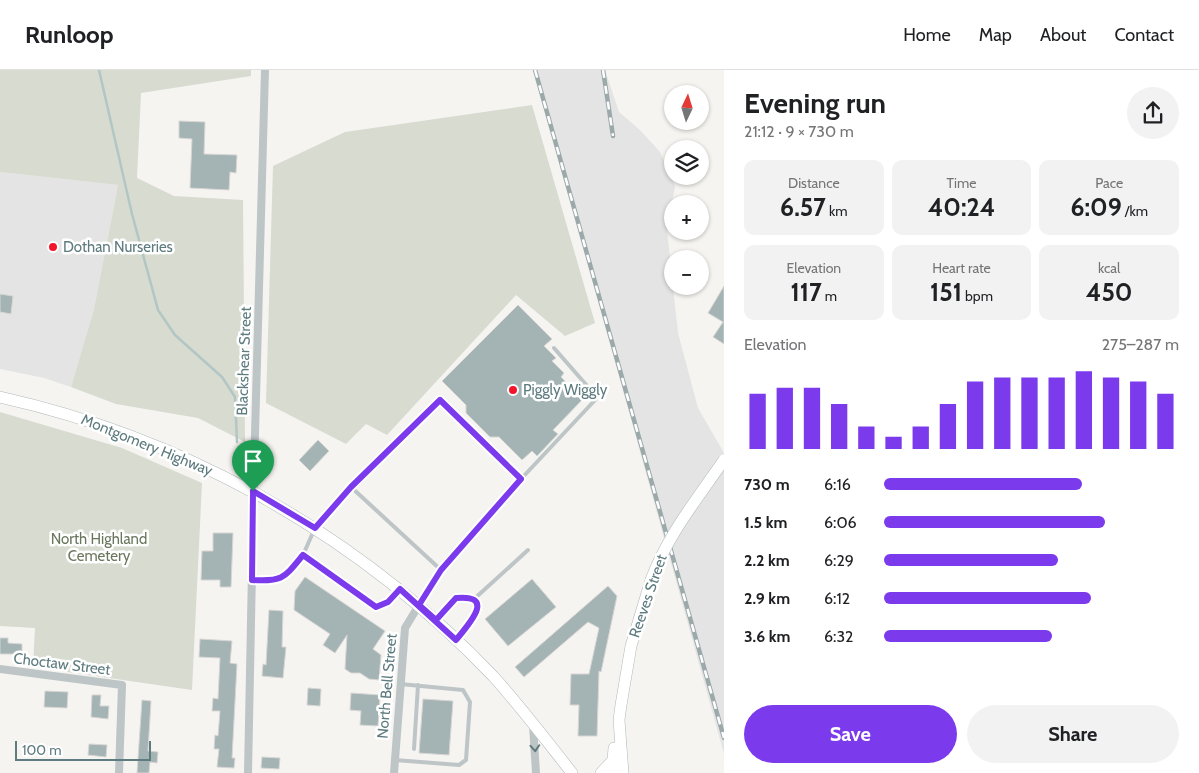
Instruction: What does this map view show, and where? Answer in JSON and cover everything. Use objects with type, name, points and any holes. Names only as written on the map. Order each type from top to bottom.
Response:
[{"type":"main road","name":"Montgomery Highway","points":[[0,397],[62,413],[135,437],[186,458],[253,491],[315,528],[400,589],[436,620],[492,676],[533,723],[572,773]]},
{"type":"main road","name":"Reeves Street","points":[[612,773],[614,732],[619,720],[631,646],[650,580],[674,532],[724,460]]},
{"type":"main road","name":"Reeves Street","points":[[619,720],[623,773]]},
{"type":"main road","points":[[601,773],[614,758]]},
{"type":"street","name":"Blackshear Street","points":[[248,773],[253,491],[265,70]]},
{"type":"street","name":"North Bell Street","points":[[394,773],[405,628],[419,605]]},
{"type":"street","name":"Choctaw Street","points":[[0,670],[122,685],[119,773]]},
{"type":"street","points":[[533,723],[536,773]]},
{"type":"lane","points":[[419,605],[441,570],[521,479],[596,399],[596,396],[554,348]]},
{"type":"lane","points":[[252,580],[273,582],[286,575],[303,555],[315,528],[351,487],[440,400],[521,479]]},
{"type":"lane","points":[[351,487],[441,570]]},
{"type":"lane","points":[[473,600],[528,550]]},
{"type":"lane","points":[[303,555],[376,607],[388,602],[400,589]]},
{"type":"lane","points":[[436,620],[456,598],[467,597],[473,600],[477,607],[477,615],[456,640]]},
{"type":"lane","points":[[394,760],[458,766],[466,760],[470,705],[463,690],[400,684]]},
{"type":"lane","points":[[414,749],[418,685]]},
{"type":"shaded area","points":[[534,70],[605,70],[619,112],[640,130],[660,152],[664,161],[664,185],[675,186],[673,195],[664,195],[664,240],[668,240],[669,250],[664,250],[664,295],[674,295],[678,333],[698,408],[724,453],[724,754]]},
{"type":"shaded area","name":"Dothan Nurseries","points":[[0,172],[118,185],[94,309],[71,387],[44,378],[0,369]]},
{"type":"green space","points":[[0,70],[251,70],[251,76],[141,93],[137,178],[174,196],[243,200],[245,442],[198,418],[116,404],[71,387],[94,309],[118,185],[0,172]]},
{"type":"green space","points":[[532,105],[595,323],[565,336],[516,295],[387,435],[366,424],[346,444],[266,403],[273,166],[345,132]]},
{"type":"green space","name":"North Highland Cemetery","points":[[0,412],[122,448],[202,483],[192,690],[33,667],[35,628],[0,626]]},
{"type":"building","points":[[179,121],[205,122],[204,154],[237,155],[236,173],[230,172],[229,190],[190,188],[192,139],[179,138]]},
{"type":"building","points":[[724,286],[724,344],[713,337],[723,322],[708,313]]},
{"type":"building","points":[[0,294],[13,296],[11,314],[0,312]]},
{"type":"building","name":"Piggly Wiggly","points":[[518,305],[552,339],[544,346],[556,358],[552,361],[564,373],[561,377],[583,399],[553,430],[558,434],[537,456],[532,451],[522,460],[499,437],[490,437],[466,413],[466,405],[442,381]]},
{"type":"building","points":[[318,440],[329,451],[310,471],[299,460]]},
{"type":"building","points":[[213,533],[233,533],[231,587],[220,587],[220,580],[201,580],[202,551],[213,551]]},
{"type":"building","points":[[305,577],[385,631],[373,649],[381,655],[379,680],[369,679],[360,673],[351,673],[345,669],[347,635],[335,653],[323,645],[330,634],[294,610],[295,591]]},
{"type":"building","points":[[532,579],[556,607],[508,646],[485,619]]},
{"type":"building","points":[[608,586],[617,596],[601,672],[599,671],[597,736],[578,736],[579,705],[570,705],[571,674],[589,674],[599,628],[588,622],[524,677],[515,667]]},
{"type":"building","points":[[269,610],[283,611],[282,647],[286,647],[283,678],[262,676],[263,664],[266,665]]},
{"type":"building","points":[[0,638],[8,638],[8,643],[22,644],[22,654],[0,654]]},
{"type":"building","points":[[200,639],[232,641],[230,663],[237,664],[232,758],[235,758],[234,768],[217,767],[219,749],[214,749],[215,735],[218,736],[220,711],[212,711],[213,698],[218,699],[220,658],[199,657]]},
{"type":"building","points":[[308,688],[321,689],[320,706],[307,705]]},
{"type":"building","points":[[45,691],[68,692],[67,708],[44,707]]},
{"type":"building","points":[[351,693],[380,695],[378,726],[360,725],[361,711],[350,710]]},
{"type":"building","points":[[92,695],[101,695],[100,706],[109,706],[108,719],[91,717]]},
{"type":"building","points":[[423,699],[453,701],[449,755],[419,753]]},
{"type":"building","points":[[142,700],[151,701],[148,751],[158,752],[157,763],[150,762],[149,773],[137,773]]},
{"type":"building","points":[[89,744],[107,745],[106,757],[88,755]]},
{"type":"building","points":[[262,757],[280,758],[279,769],[261,768]]},
{"type":"waterway","points":[[99,70],[132,214],[158,310],[175,335],[222,377],[235,397],[237,442]]},
{"type":"railway","points":[[535,70],[724,738]]},
{"type":"railway","points":[[603,70],[613,136]]},
{"type":"place","name":"Dothan Nurseries","points":[[53,247]]},
{"type":"place","name":"Piggly Wiggly","points":[[513,390]]},
{"type":"route","points":[[440,400],[521,479],[441,570],[419,605],[436,620],[456,598],[467,597],[473,600],[477,607],[477,615],[456,640],[400,589],[388,602],[376,607],[303,555],[286,575],[273,582],[252,580],[253,491],[315,528],[351,487],[440,400]]}]
